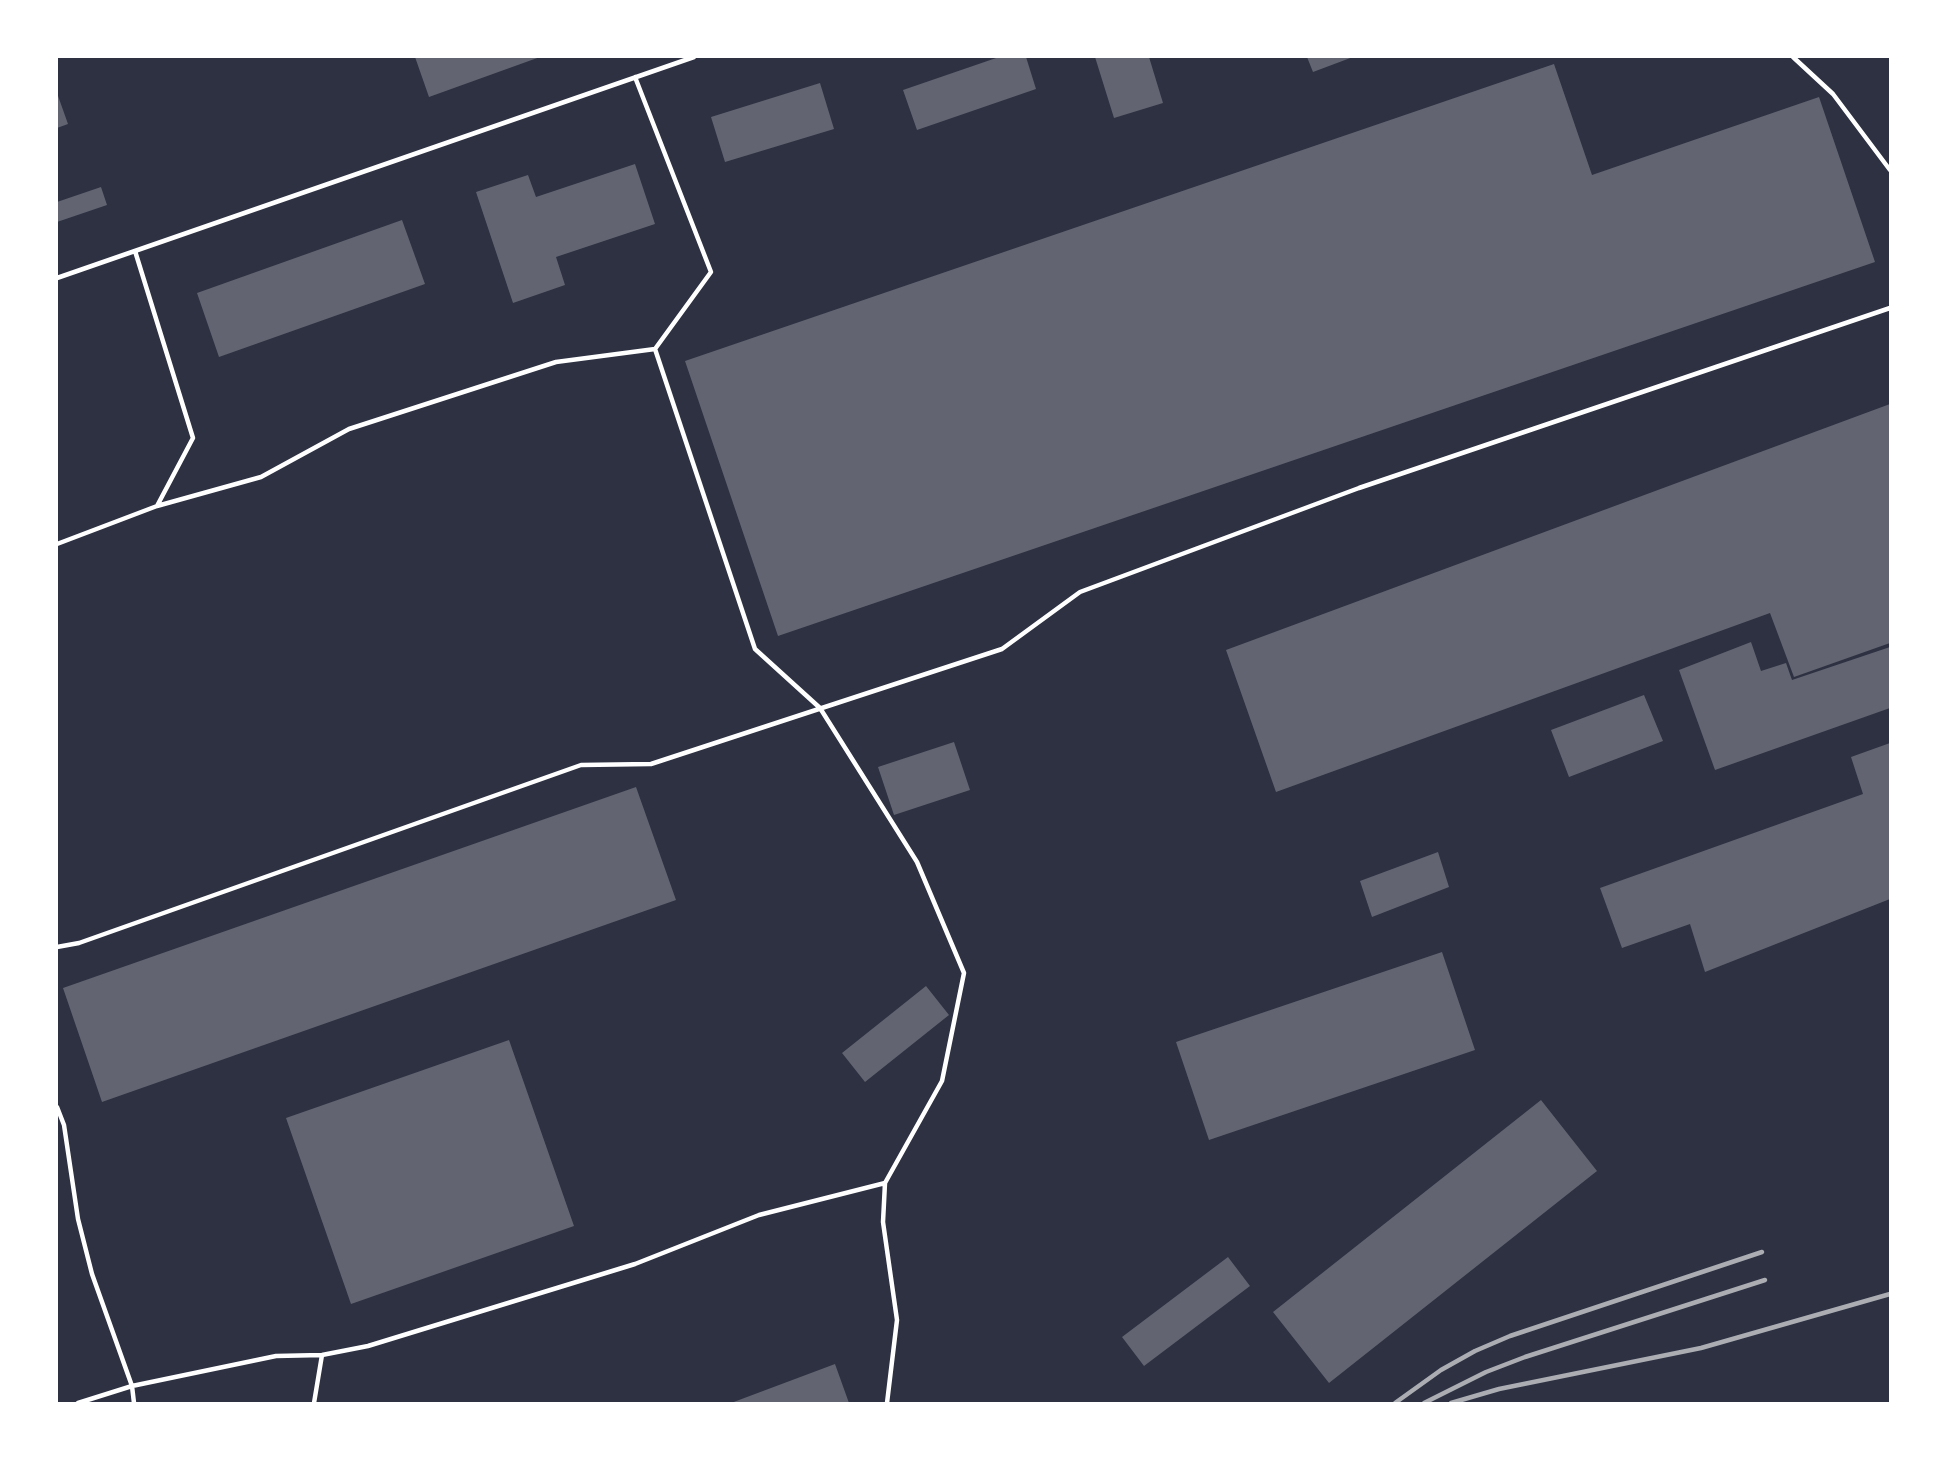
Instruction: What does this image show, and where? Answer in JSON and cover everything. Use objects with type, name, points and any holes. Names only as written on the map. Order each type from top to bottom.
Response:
[{"type":"lane","points":[[57,278],[694,57]]},
{"type":"lane","points":[[1793,57],[1833,93],[1890,170]]},
{"type":"lane","points":[[57,544],[157,506],[261,477],[349,429],[556,362],[655,349],[711,272],[635,77]]},
{"type":"lane","points":[[135,250],[193,438],[157,506]]},
{"type":"lane","points":[[57,947],[79,943],[581,765],[651,764],[1002,649],[1080,592],[1359,488],[1890,308]]},
{"type":"lane","points":[[655,349],[755,649],[820,708],[917,862],[964,973],[942,1081],[885,1183],[883,1222],[897,1320],[887,1403]]},
{"type":"lane","points":[[57,1107],[64,1125],[78,1219],[92,1274],[132,1386],[134,1403]]},
{"type":"lane","points":[[78,1403],[132,1386],[276,1356],[322,1355],[368,1346],[635,1264],[759,1215],[885,1183]]},
{"type":"lane","points":[[314,1403],[322,1355]]},
{"type":"building","points":[[415,57],[540,57],[429,97]]},
{"type":"building","points":[[999,57],[1026,57],[1036,89],[917,130],[903,90]]},
{"type":"building","points":[[1095,57],[1149,57],[1163,103],[1114,118]]},
{"type":"building","points":[[1307,57],[1353,57],[1313,72]]},
{"type":"building","points":[[1554,64],[1592,175],[1819,97],[1875,262],[778,636],[685,361]]},
{"type":"building","points":[[820,83],[834,129],[725,162],[711,117]]},
{"type":"building","points":[[57,93],[68,124],[57,128]]},
{"type":"building","points":[[635,164],[655,224],[556,257],[565,285],[513,303],[476,192],[528,175],[536,197]]},
{"type":"building","points":[[101,187],[107,205],[57,222],[57,202]]},
{"type":"building","points":[[402,220],[425,284],[219,357],[197,293]]},
{"type":"building","points":[[1890,404],[1890,643],[1794,677],[1770,613],[1276,792],[1226,650]]},
{"type":"building","points":[[1751,642],[1761,671],[1786,663],[1792,680],[1890,647],[1890,708],[1715,770],[1679,670]]},
{"type":"building","points":[[1644,695],[1663,741],[1569,777],[1551,730]]},
{"type":"building","points":[[954,742],[970,790],[894,815],[878,767]]},
{"type":"building","points":[[1890,743],[1890,899],[1705,972],[1690,924],[1622,948],[1600,888],[1863,794],[1851,757]]},
{"type":"building","points":[[636,787],[676,900],[102,1102],[63,988]]},
{"type":"building","points":[[1438,852],[1449,887],[1372,917],[1360,881]]},
{"type":"building","points":[[1442,952],[1475,1050],[1209,1140],[1176,1042]]},
{"type":"building","points":[[926,986],[949,1015],[865,1082],[842,1053]]},
{"type":"building","points":[[509,1040],[574,1226],[351,1304],[286,1118]]},
{"type":"building","points":[[1541,1100],[1597,1171],[1329,1383],[1273,1312]]},
{"type":"building","points":[[1228,1257],[1250,1286],[1144,1366],[1122,1337]]},
{"type":"building","points":[[835,1364],[849,1403],[731,1403]]},
{"type":"railway","points":[[1395,1403],[1441,1370],[1475,1351],[1510,1336],[1762,1252]]},
{"type":"railway","points":[[1424,1403],[1486,1372],[1525,1357],[1765,1280]]},
{"type":"railway","points":[[1451,1403],[1499,1389],[1701,1348],[1890,1294]]}]
